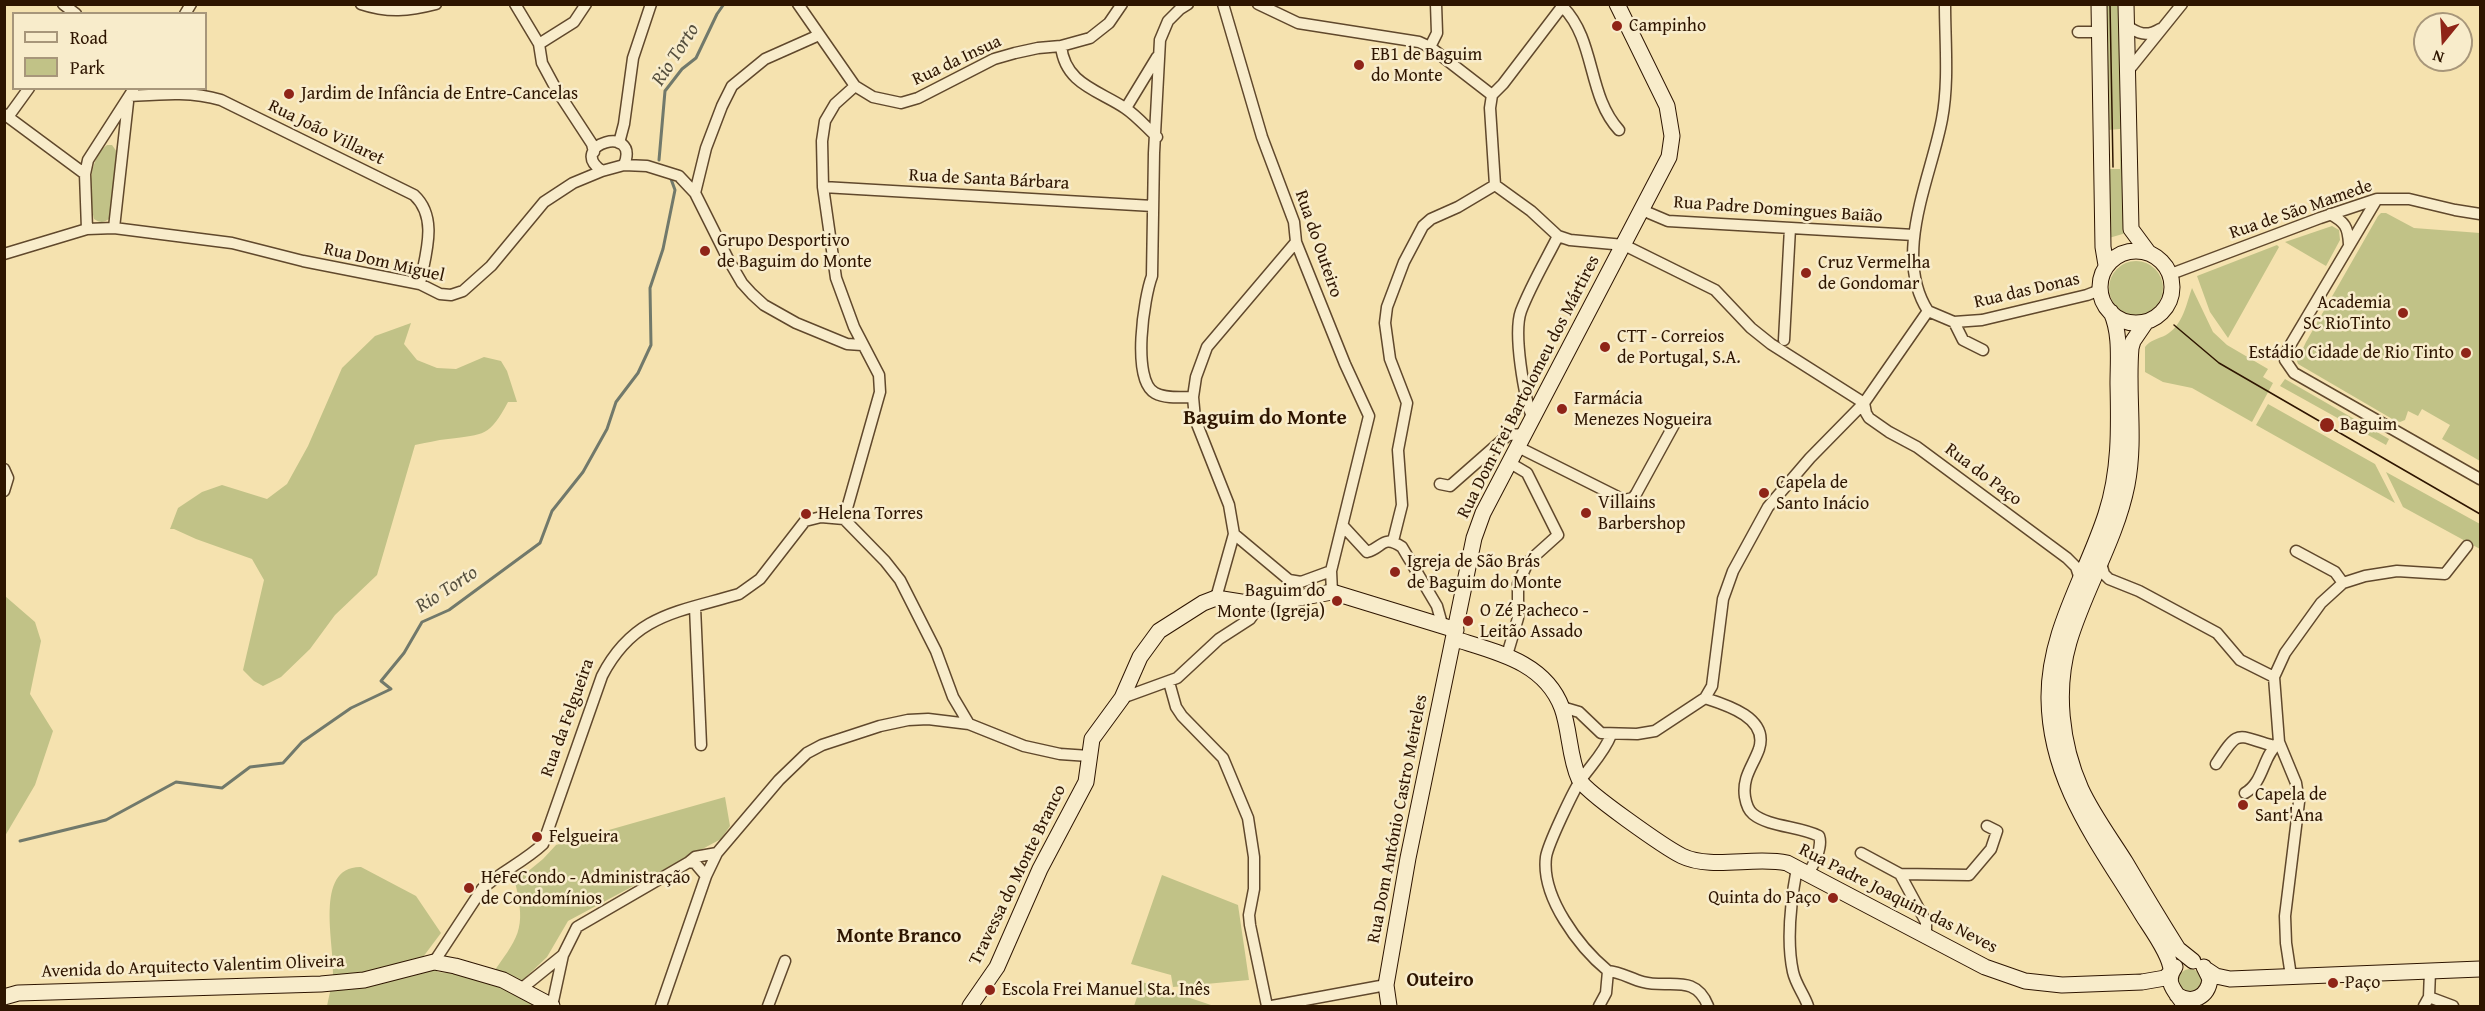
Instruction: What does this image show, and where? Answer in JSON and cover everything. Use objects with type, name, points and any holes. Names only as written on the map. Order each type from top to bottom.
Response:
[{"type":"main road","points":[[1617,4],[1667,106],[1672,124],[1669,157],[1642,210]]},
{"type":"main road","points":[[2099,4],[2103,248],[2106,266]]},
{"type":"main road","points":[[2110,312],[2124,321],[2146,322],[2157,317],[2166,309],[2173,286],[2171,274],[2166,265],[2148,252],[2131,229],[2126,4]]},
{"type":"main road","name":"Rua Dom Frei Bartolomeu dos Mártires","points":[[1451,631],[1474,538],[1483,513],[1642,210]]},
{"type":"main road","points":[[2148,252],[2136,250],[2114,257],[2102,273],[2100,290],[2103,302],[2117,330],[2119,437],[2117,464],[2106,513],[2058,634],[2049,676],[2053,746],[2068,789],[2077,808],[2157,938],[2172,967],[2170,984],[2178,997],[2189,1000],[2205,997],[2219,982],[2230,979],[2481,969]]},
{"type":"main road","points":[[2146,322],[2131,348],[2132,436],[2127,483],[2114,530],[2078,614],[2064,666],[2062,704],[2069,754],[2082,791],[2095,814],[2178,949],[2216,976],[2230,979]]},
{"type":"main road","points":[[1089,756],[1092,739],[1122,698],[1140,657],[1151,639],[1167,625],[1203,603],[1216,598],[1260,605],[1332,592],[1451,631],[1529,667],[1548,683],[1562,707],[1580,781]]},
{"type":"main road","name":"Rua Dom António Castro Meireles","points":[[1389,1006],[1386,986],[1451,631]]},
{"type":"main road","name":"Travessa do Monte Branco","points":[[970,1006],[997,966],[1044,861],[1086,782],[1089,756]]},
{"type":"main road","name":"Rua Padre Joaquim das Neves","points":[[1580,781],[1622,816],[1683,856],[1716,861],[1775,861],[1803,871],[1984,967],[2025,981],[2062,985],[2142,982],[2164,978],[2171,972]]},
{"type":"main road","points":[[2171,972],[2181,962],[2193,961]]},
{"type":"main road","name":"Avenida do Arquitecto Valentim Oliveira","points":[[4,997],[18,993],[321,984],[364,980],[434,962],[481,973],[521,989],[552,1006]]},
{"type":"main road","points":[[2205,997],[2210,979],[2207,970]]},
{"type":"main road","name":"Rua Padre Joaquim das Neves","points":[[2142,982],[2164,985],[2178,997]]},
{"type":"street","points":[[361,4],[388,12],[436,4]]},
{"type":"street","points":[[515,4],[539,44],[542,63],[567,107],[592,144],[596,165],[602,171],[624,165],[647,166],[674,174],[685,181],[695,193],[728,259],[752,294],[764,305],[796,324],[847,344],[862,345]]},
{"type":"street","points":[[539,44],[574,22],[586,4]]},
{"type":"street","points":[[624,165],[626,156],[619,143],[624,124],[633,58],[651,4]]},
{"type":"street","name":"Rua da Insua","points":[[798,4],[855,86],[873,97],[901,103],[918,98],[994,59],[1090,38],[1100,32],[1122,4]]},
{"type":"street","points":[[1188,4],[1179,9],[1168,21],[1160,40],[1152,276],[1146,291],[1141,348],[1143,375],[1150,389],[1156,393],[1174,397],[1192,397]]},
{"type":"street","name":"Rua do Outeiro","points":[[1223,4],[1262,137],[1294,222],[1296,242],[1345,364],[1369,416],[1331,571],[1332,592]]},
{"type":"street","points":[[1258,4],[1298,23],[1408,40],[1430,46],[1492,94]]},
{"type":"street","points":[[1430,46],[1437,33],[1436,4]]},
{"type":"street","points":[[1562,707],[1579,712],[1601,733],[1637,734],[1654,730],[1704,698],[1712,686],[1723,599],[1733,571],[1768,507],[1810,458],[1864,403],[1928,311],[1918,297],[1914,235],[1926,177],[1942,121],[1945,94],[1945,4]]},
{"type":"street","points":[[2128,71],[2182,4]]},
{"type":"street","points":[[1495,185],[1490,108],[1492,94],[1503,84],[1564,6],[1581,30],[1591,61],[1595,85],[1612,122],[1619,130]]},
{"type":"street","points":[[2126,26],[2140,34],[2151,34],[2165,25]]},
{"type":"street","points":[[2078,32],[2099,32]]},
{"type":"street","points":[[695,193],[706,148],[722,105],[732,86],[765,59],[819,35]]},
{"type":"street","points":[[1061,46],[1063,60],[1072,73],[1096,94],[1126,108],[1157,137]]},
{"type":"street","points":[[1126,108],[1158,56]]},
{"type":"street","points":[[855,86],[835,104],[825,121],[822,141],[824,188],[836,278],[862,345],[879,375],[880,392],[844,519],[900,580],[936,651],[953,697],[969,724]]},
{"type":"street","points":[[27,90],[6,116],[85,174]]},
{"type":"street","points":[[4,254],[87,229],[85,174],[88,160],[132,92]]},
{"type":"street","points":[[114,228],[122,144],[132,92]]},
{"type":"street","name":"Rua João Villaret","points":[[132,92],[203,95],[220,100],[414,195],[427,212],[429,228],[420,284]]},
{"type":"street","points":[[103,136],[122,144]]},
{"type":"street","points":[[594,152],[604,141],[619,143]]},
{"type":"street","name":"Rua Dom Miguel","points":[[87,229],[114,228],[232,243],[303,261],[420,284],[440,294],[451,295],[463,291],[491,266],[544,202],[573,183],[602,171]]},
{"type":"street","points":[[1495,185],[1531,210],[1558,236],[1570,240],[1624,245],[1715,290],[1751,328],[1771,344],[1864,403]]},
{"type":"street","points":[[1393,542],[1402,505],[1398,450],[1407,403],[1390,359],[1385,323],[1387,307],[1404,262],[1423,226],[1431,219],[1458,207],[1495,185]]},
{"type":"street","name":"Rua de Santa Bárbara","points":[[824,188],[1153,206]]},
{"type":"street","points":[[2377,199],[2285,354],[2288,367],[2481,479]]},
{"type":"street","name":"Rua de São Mamede","points":[[2171,274],[2330,214],[2377,199],[2409,199],[2455,210],[2481,213]]},
{"type":"street","name":"Rua Padre Domingues Baião","points":[[1642,210],[1668,221],[1914,235]]},
{"type":"street","points":[[2330,214],[2342,220],[2348,228],[2349,244]]},
{"type":"street","points":[[1784,340],[1790,228]]},
{"type":"street","points":[[1533,420],[1526,404],[1517,330],[1520,312],[1558,236]]},
{"type":"street","points":[[1216,598],[1234,534],[1229,505],[1195,419],[1192,397],[1196,377],[1207,347],[1296,242]]},
{"type":"street","name":"Rua das Donas","points":[[1928,311],[1954,322],[1982,320],[2100,290]]},
{"type":"street","points":[[1954,322],[1964,339],[1983,350]]},
{"type":"street","name":"Rua do Paço","points":[[1864,403],[1869,418],[1924,451],[2067,558],[2076,567],[2080,579]]},
{"type":"street","points":[[1440,484],[1450,486],[1508,435],[1522,440],[1624,500],[1629,500],[1636,494],[1676,421]]},
{"type":"street","points":[[1507,655],[1518,618],[1518,584],[1528,562],[1558,535],[1527,472],[1509,463]]},
{"type":"street","points":[[4,469],[8,478],[4,491]]},
{"type":"street","name":"Rua da Felgueira","points":[[434,962],[482,889],[492,880],[529,857],[543,844],[602,676],[612,655],[640,628],[654,619],[739,594],[751,587],[760,579],[805,520],[821,517],[844,519]]},
{"type":"street","points":[[1343,526],[1367,552],[1371,552],[1385,541],[1393,542],[1402,548],[1451,631]]},
{"type":"street","points":[[1234,534],[1289,580],[1301,582],[1331,571]]},
{"type":"street","points":[[2291,976],[2285,916],[2299,802],[2296,783],[2276,744],[2274,677],[2291,644],[2321,603],[2343,583],[2397,571],[2445,574],[2468,546]]},
{"type":"street","points":[[2296,551],[2335,572],[2343,583]]},
{"type":"street","points":[[2101,563],[2104,574],[2109,579],[2139,591],[2217,633],[2240,660],[2274,677]]},
{"type":"street","points":[[1122,698],[1169,682],[1189,668],[1236,626],[1250,619],[1260,605]]},
{"type":"street","points":[[694,607],[701,746]]},
{"type":"street","points":[[1169,682],[1176,707],[1182,716],[1223,758],[1248,818],[1254,857],[1254,889],[1249,915],[1250,925],[1267,1006]]},
{"type":"street","points":[[1704,698],[1726,705],[1758,727],[1761,736],[1759,749],[1747,772],[1744,789],[1746,805],[1752,813],[1773,823],[1789,825],[1819,836],[1821,840],[1819,851],[1803,871],[1792,891],[1790,952],[1793,972],[1808,1006]]},
{"type":"street","points":[[661,1006],[706,876],[717,853],[779,780],[807,753],[822,745],[880,726],[908,720],[928,719],[969,724],[1023,746],[1060,754],[1089,756]]},
{"type":"street","points":[[1611,735],[1606,748],[1580,781],[1546,855],[1546,871],[1559,910],[1593,958],[1608,971],[1618,972],[1643,982],[1684,983],[1704,997],[1708,1006]]},
{"type":"street","points":[[2216,764],[2235,737],[2241,736],[2276,744]]},
{"type":"street","points":[[2245,793],[2258,781],[2276,744]]},
{"type":"street","points":[[1861,853],[1900,874],[1969,875],[1991,849],[1997,831],[1988,826]]},
{"type":"street","points":[[552,1006],[563,955],[577,927],[695,857],[717,853]]},
{"type":"street","points":[[689,862],[695,863],[706,876]]},
{"type":"street","points":[[1900,874],[1926,921],[1926,935]]},
{"type":"street","points":[[521,989],[563,955]]},
{"type":"street","points":[[768,1006],[785,961]]},
{"type":"street","points":[[1599,1006],[1606,993],[1608,971]]},
{"type":"street","points":[[2430,971],[2426,1002],[2453,1006]]},
{"type":"street","points":[[1272,1006],[1386,986]]},
{"type":"green space","points":[[2104,5],[2120,5],[2126,233],[2109,238]],"holes":[[[2120,129],[2120,169],[2110,169],[2108,130]]]},
{"type":"green space","points":[[107,145],[112,145],[117,152],[109,219],[102,222],[94,219],[91,179],[100,151]]},
{"type":"green space","name":"Academia SC RioTinto","points":[[2381,213],[2386,213],[2414,228],[2480,233],[2480,461],[2442,439],[2450,425],[2422,409],[2418,416],[2408,411],[2405,420],[2400,422],[2394,420],[2298,364],[2297,361],[2306,342]]},
{"type":"green space","points":[[2332,226],[2339,230],[2340,240],[2326,266],[2285,242]]},
{"type":"green space","points":[[2277,245],[2279,247],[2228,338],[2210,312],[2197,276]]},
{"type":"green space","points":[[2136,261],[2146,263],[2155,269],[2161,278],[2163,288],[2161,298],[2155,307],[2146,313],[2136,315],[2126,313],[2117,307],[2111,298],[2109,288],[2111,278],[2117,269],[2126,263]]},
{"type":"green space","points":[[2192,288],[2213,332],[2227,345],[2268,369],[2263,377],[2273,383],[2252,422],[2192,388],[2163,382],[2145,372],[2145,347],[2172,331],[2176,326]]},
{"type":"green space","points":[[411,323],[404,344],[417,360],[437,368],[456,369],[484,357],[501,361],[507,371],[517,402],[508,402],[496,422],[485,432],[415,445],[377,575],[335,615],[310,649],[281,677],[263,686],[243,670],[264,580],[252,559],[170,529],[178,508],[202,492],[222,485],[267,499],[287,484],[308,446],[342,368],[375,336]]},
{"type":"green space","points":[[2285,379],[2389,439],[2386,445],[2280,386]]},
{"type":"green space","points":[[2268,404],[2375,464],[2395,503],[2256,425]]},
{"type":"green space","points":[[2386,472],[2480,524],[2480,549],[2403,507]]},
{"type":"green space","points":[[5,596],[35,622],[41,641],[30,694],[53,731],[35,785],[5,836]]},
{"type":"green space","points":[[725,797],[730,826],[721,839],[568,921],[547,957],[527,976],[523,995],[544,1006],[327,1006],[333,974],[330,928],[332,893],[337,879],[346,870],[361,867],[416,896],[441,933],[423,957],[438,972],[490,977],[518,933],[520,912],[515,882],[556,845]]},
{"type":"green space","points":[[1162,875],[1238,905],[1249,980],[1173,987],[1171,975],[1131,964]]},
{"type":"green space","points":[[2190,969],[2198,972],[2201,980],[2198,988],[2190,991],[2182,988],[2179,980],[2182,972]]},
{"type":"green space","points":[[1142,982],[1214,1006],[1134,1006]]},
{"type":"waterway","name":"Rio Torto","points":[[659,160],[665,91],[682,69],[696,58],[724,4]]},
{"type":"waterway","name":"Rio Torto","points":[[20,841],[106,820],[176,782],[222,788],[250,767],[283,763],[302,742],[351,708],[391,689],[381,681],[404,653],[422,622],[449,610],[540,543],[552,511],[583,472],[607,429],[616,402],[638,373],[651,345],[650,288],[663,249],[675,190],[671,179]]},
{"type":"tram line","points":[[2110,4],[2113,167]]},
{"type":"tram line","points":[[2174,325],[2219,363],[2480,514]]},
{"type":"place","name":"Campinho","points":[[1617,26]]},
{"type":"place","name":"EB1 de Baguim do Monte","points":[[1359,65]]},
{"type":"place","name":"Jardim de Infância de Entre-Cancelas","points":[[289,94]]},
{"type":"place","name":"Grupo Desportivo de Baguim do Monte","points":[[705,251]]},
{"type":"place","name":"Cruz Vermelha de Gondomar","points":[[1806,273]]},
{"type":"place","name":"Academia SC RioTinto","points":[[2403,313]]},
{"type":"place","name":"CTT - Correios de Portugal, S.A.","points":[[1605,347]]},
{"type":"place","name":"Estádio Cidade de Rio Tinto","points":[[2466,353]]},
{"type":"place","name":"Farmácia Menezes Nogueira","points":[[1562,409]]},
{"type":"place","name":"Baguim","points":[[2327,425]]},
{"type":"place","name":"Capela de Santo Inácio","points":[[1764,493]]},
{"type":"place","name":"Villains Barbershop","points":[[1586,513]]},
{"type":"place","name":"Helena Torres","points":[[806,514]]},
{"type":"place","name":"Igreja de São Brás de Baguim do Monte","points":[[1395,572]]},
{"type":"place","name":"Baguim do Monte (Igreja)","points":[[1337,601]]},
{"type":"place","name":"O Zé Pacheco - Leitão Assado","points":[[1468,621]]},
{"type":"place","name":"Capela de Sant'Ana","points":[[2243,805]]},
{"type":"place","name":"Felgueira","points":[[537,837]]},
{"type":"place","name":"HeFeCondo - Administração de Condomínios","points":[[469,888]]},
{"type":"place","name":"Quinta do Paço","points":[[1833,898]]},
{"type":"place","name":"Paço","points":[[2333,983]]},
{"type":"place","name":"Escola Frei Manuel Sta. Inês","points":[[990,990]]},
{"type":"district","name":"Baguim do Monte","points":[[1265,419]]},
{"type":"district","name":"Monte Branco","points":[[899,937]]},
{"type":"district","name":"Outeiro","points":[[1440,981]]}]
